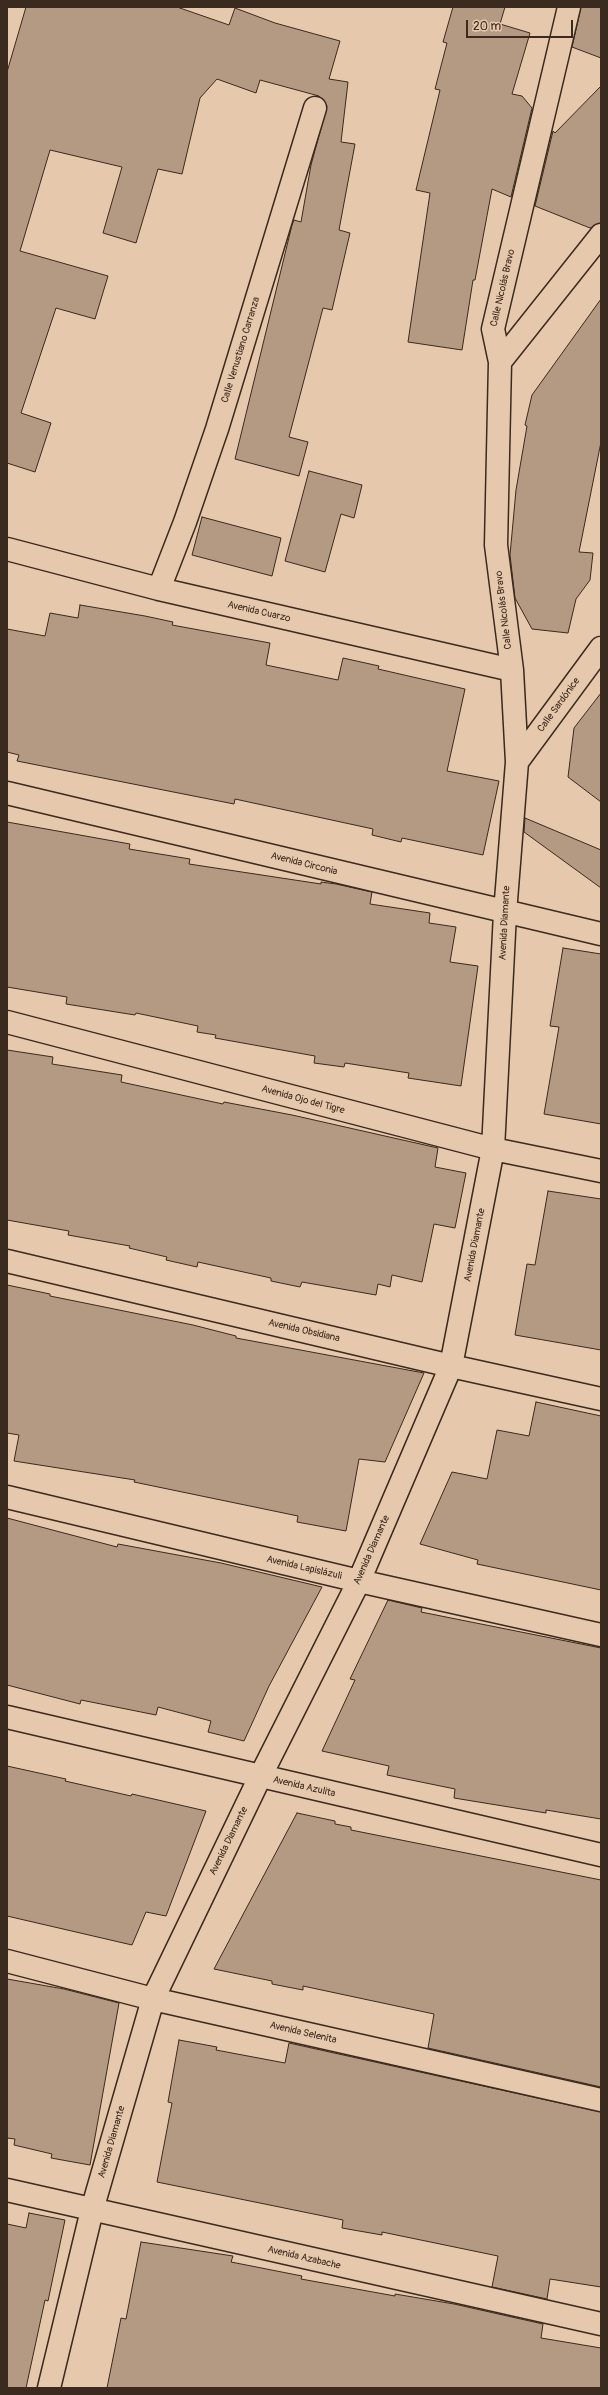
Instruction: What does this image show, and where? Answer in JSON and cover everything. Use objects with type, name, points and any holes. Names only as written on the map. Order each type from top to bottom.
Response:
[{"type":"street","name":"Calle Nicolás Bravo","points":[[512,670],[496,545],[500,362],[493,329],[569,7]]},
{"type":"street","name":"Calle Venustiano Carranza","points":[[159,589],[185,522],[217,429],[315,108]]},
{"type":"street","points":[[500,362],[601,235]]},
{"type":"street","name":"Avenida Cuarzo","points":[[7,549],[159,589],[512,670]]},
{"type":"street","name":"Calle Sardónice","points":[[517,762],[601,648]]},
{"type":"street","name":"Avenida Diamante","points":[[49,2388],[92,2210],[153,2000],[260,1777],[359,1582],[451,1366],[493,1149],[505,913],[517,762],[512,670]]},
{"type":"street","name":"Avenida Circonia","points":[[7,793],[505,913],[601,934]]},
{"type":"street","name":"Avenida Ojo del Tigre","points":[[7,1022],[493,1149],[601,1171]]},
{"type":"street","name":"Avenida Obsidiana","points":[[7,1262],[451,1366],[601,1399]]},
{"type":"street","name":"Avenida Lapislázuli","points":[[7,1497],[359,1582],[601,1635]]},
{"type":"street","name":"Avenida Azulita","points":[[7,1717],[601,1855]]},
{"type":"street","name":"Avenida Selenita","points":[[7,1961],[153,2000],[601,2100]]},
{"type":"street","name":"Avenida Azabache","points":[[7,2190],[601,2324]]},
{"type":"building","points":[[26,7],[177,7],[229,25],[235,8],[275,23],[340,41],[329,79],[348,82],[341,142],[355,144],[339,230],[350,233],[332,310],[323,308],[289,437],[308,442],[299,476],[235,459],[292,225],[294,220],[301,222],[311,165],[327,106],[319,96],[260,80],[256,93],[217,79],[200,98],[182,174],[158,169],[136,243],[103,233],[122,167],[50,150],[20,251],[108,276],[95,319],[56,308],[21,413],[51,423],[35,472],[7,463],[7,72]]},
{"type":"building","points":[[453,7],[505,7],[500,24],[530,33],[512,94],[522,96],[532,108],[511,197],[492,189],[475,280],[473,280],[462,350],[408,342],[430,193],[416,190],[440,90],[435,89],[447,43],[443,42]]},
{"type":"building","points":[[581,7],[601,7],[601,58],[572,47]]},
{"type":"building","points":[[601,86],[601,223],[590,228],[535,206],[553,131],[555,133]]},
{"type":"building","points":[[601,299],[601,442],[579,552],[593,553],[590,580],[576,599],[568,633],[532,629],[515,598],[510,555],[516,490],[527,426],[525,425],[532,395]]},
{"type":"building","points":[[309,471],[362,485],[354,518],[341,514],[325,572],[285,561]]},
{"type":"building","points":[[202,517],[281,538],[272,576],[192,555]]},
{"type":"building","points":[[80,605],[145,616],[173,622],[172,625],[270,643],[266,665],[338,680],[343,658],[379,666],[378,669],[465,689],[447,771],[499,781],[483,855],[402,838],[401,842],[372,835],[373,829],[235,799],[234,804],[17,761],[19,755],[7,752],[7,629],[45,636],[50,613],[78,618]]},
{"type":"building","points":[[601,693],[601,802],[568,777],[574,728]]},
{"type":"building","points":[[525,818],[601,850],[601,888],[524,832]]},
{"type":"building","points":[[7,822],[130,844],[129,849],[190,859],[189,864],[321,884],[321,882],[336,884],[372,892],[370,904],[430,913],[429,923],[456,927],[450,962],[478,966],[461,1086],[408,1078],[409,1073],[345,1063],[344,1067],[314,1063],[315,1056],[215,1038],[216,1035],[197,1032],[198,1026],[136,1013],[135,1015],[66,1004],[67,997],[7,987]]},
{"type":"building","points":[[563,948],[601,954],[601,1124],[544,1114],[559,1027],[550,1026]]},
{"type":"building","points":[[7,1050],[53,1057],[52,1064],[122,1075],[121,1082],[223,1104],[224,1102],[292,1115],[438,1148],[435,1167],[466,1173],[455,1228],[434,1224],[422,1282],[392,1275],[390,1287],[378,1284],[376,1295],[302,1282],[300,1287],[271,1281],[271,1278],[198,1262],[197,1267],[166,1260],[167,1257],[129,1248],[130,1246],[68,1235],[69,1231],[7,1220]]},
{"type":"building","points":[[548,1191],[601,1199],[601,1350],[515,1335],[527,1264],[535,1265]]},
{"type":"building","points":[[7,1285],[50,1294],[50,1296],[193,1325],[236,1336],[236,1338],[424,1373],[385,1462],[359,1459],[346,1531],[297,1522],[298,1516],[134,1482],[135,1480],[14,1461],[19,1435],[7,1433]]},
{"type":"building","points":[[536,1402],[601,1416],[601,1590],[477,1564],[478,1560],[420,1544],[452,1472],[487,1479],[497,1430],[529,1436]]},
{"type":"building","points":[[7,1518],[117,1547],[118,1544],[221,1563],[322,1587],[269,1686],[244,1741],[208,1732],[211,1721],[158,1707],[156,1715],[81,1700],[80,1704],[7,1685]]},
{"type":"building","points":[[388,1600],[422,1608],[421,1612],[601,1648],[601,1819],[546,1810],[546,1813],[454,1798],[455,1789],[387,1775],[389,1766],[322,1751],[355,1680],[350,1679]]},
{"type":"building","points":[[7,1766],[66,1779],[65,1781],[131,1796],[132,1794],[206,1811],[166,1916],[146,1912],[132,1945],[7,1916]]},
{"type":"building","points":[[297,1813],[335,1821],[335,1824],[351,1827],[351,1830],[601,1880],[601,2087],[428,2048],[434,2014],[303,1986],[303,1990],[272,1984],[272,1981],[214,1969]]},
{"type":"building","points":[[7,1979],[64,1989],[119,2003],[90,2165],[51,2158],[52,2154],[14,2145],[15,2139],[7,2138]]},
{"type":"building","points":[[179,2040],[217,2047],[216,2050],[285,2063],[289,2043],[601,2112],[601,2287],[550,2279],[547,2299],[492,2287],[498,2256],[382,2232],[382,2235],[342,2228],[343,2220],[157,2182],[172,2103],[168,2102]]},
{"type":"building","points":[[29,2213],[65,2220],[48,2301],[45,2300],[26,2388],[7,2388],[7,2224],[26,2228]]},
{"type":"building","points":[[141,2242],[233,2256],[231,2262],[302,2276],[301,2279],[395,2296],[395,2294],[454,2304],[543,2324],[541,2338],[601,2348],[601,2388],[107,2388],[121,2318],[126,2319]]}]
